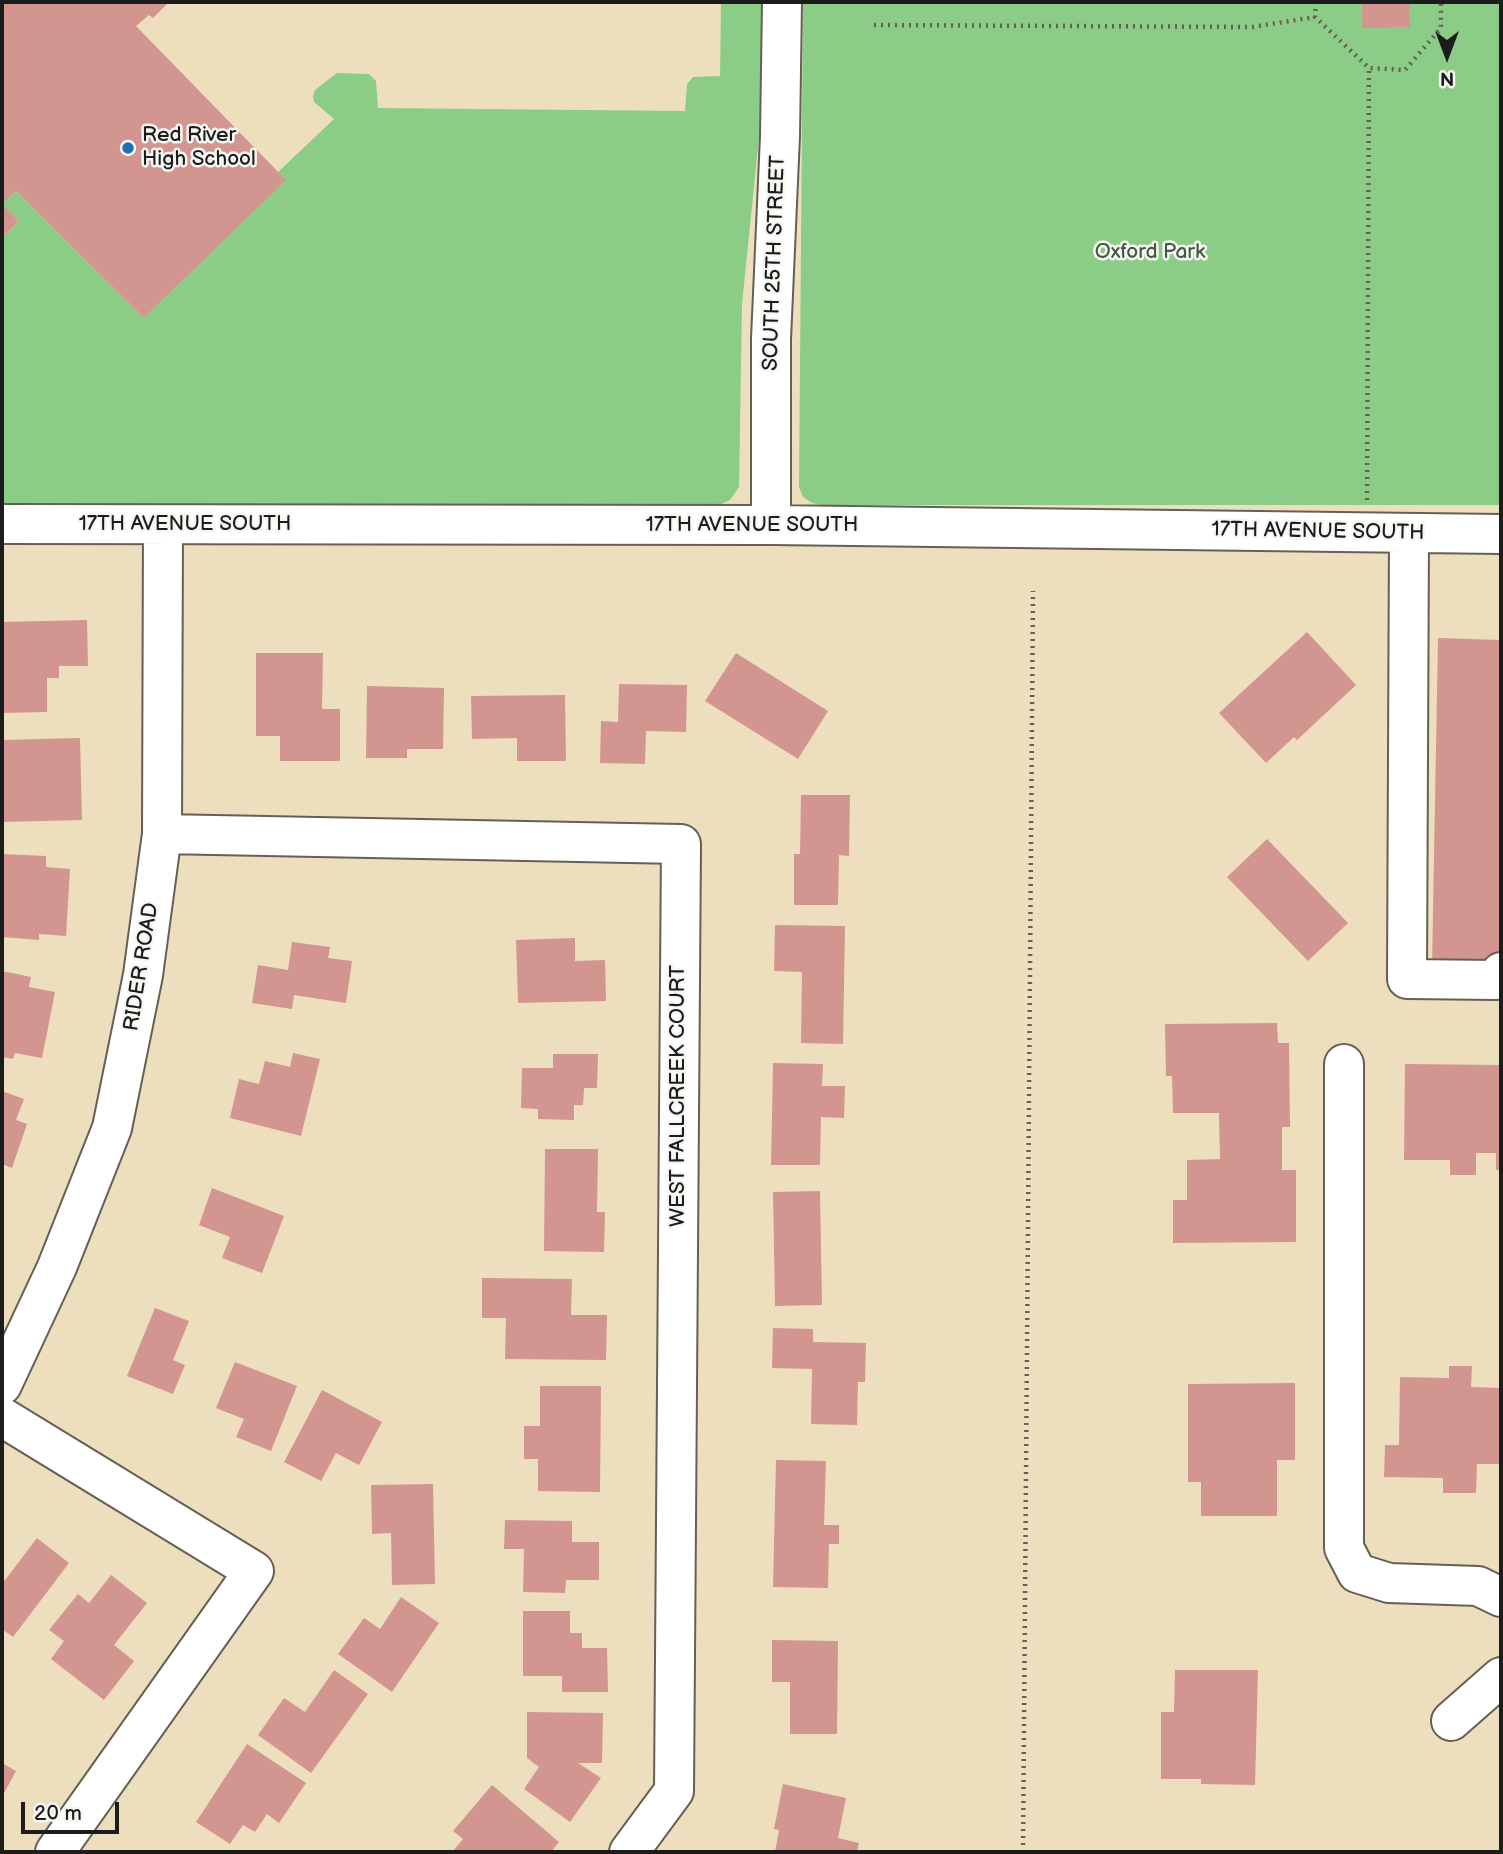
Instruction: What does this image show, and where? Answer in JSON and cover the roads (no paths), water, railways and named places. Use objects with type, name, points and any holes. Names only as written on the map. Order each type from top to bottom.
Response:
[{"type":"street","name":"SOUTH 25TH STREET","points":[[771,525],[771,339],[780,136],[782,2]]},
{"type":"street","name":"17TH AVENUE SOUTH","points":[[2,524],[771,525],[1501,534]]},
{"type":"street","name":"RIDER ROAD","points":[[2,1385],[57,1267],[112,1128],[143,975],[162,834],[163,524]]},
{"type":"street","points":[[1409,533],[1407,979],[1496,980],[1501,972]]},
{"type":"street","name":"WEST FALLCREEK COURT","points":[[162,834],[681,844],[674,1791],[629,1852]]},
{"type":"street","points":[[1344,1064],[1344,1548],[1357,1573],[1389,1583],[1478,1586],[1501,1597]]},
{"type":"street","points":[[2,1417],[254,1571],[55,1852]]},
{"type":"street","points":[[1451,1721],[1501,1677]]},
{"type":"place","name":"Red River High School","points":[[128,148]]},
{"type":"park label","name":"Oxford Park","points":[[1150,253]]}]
